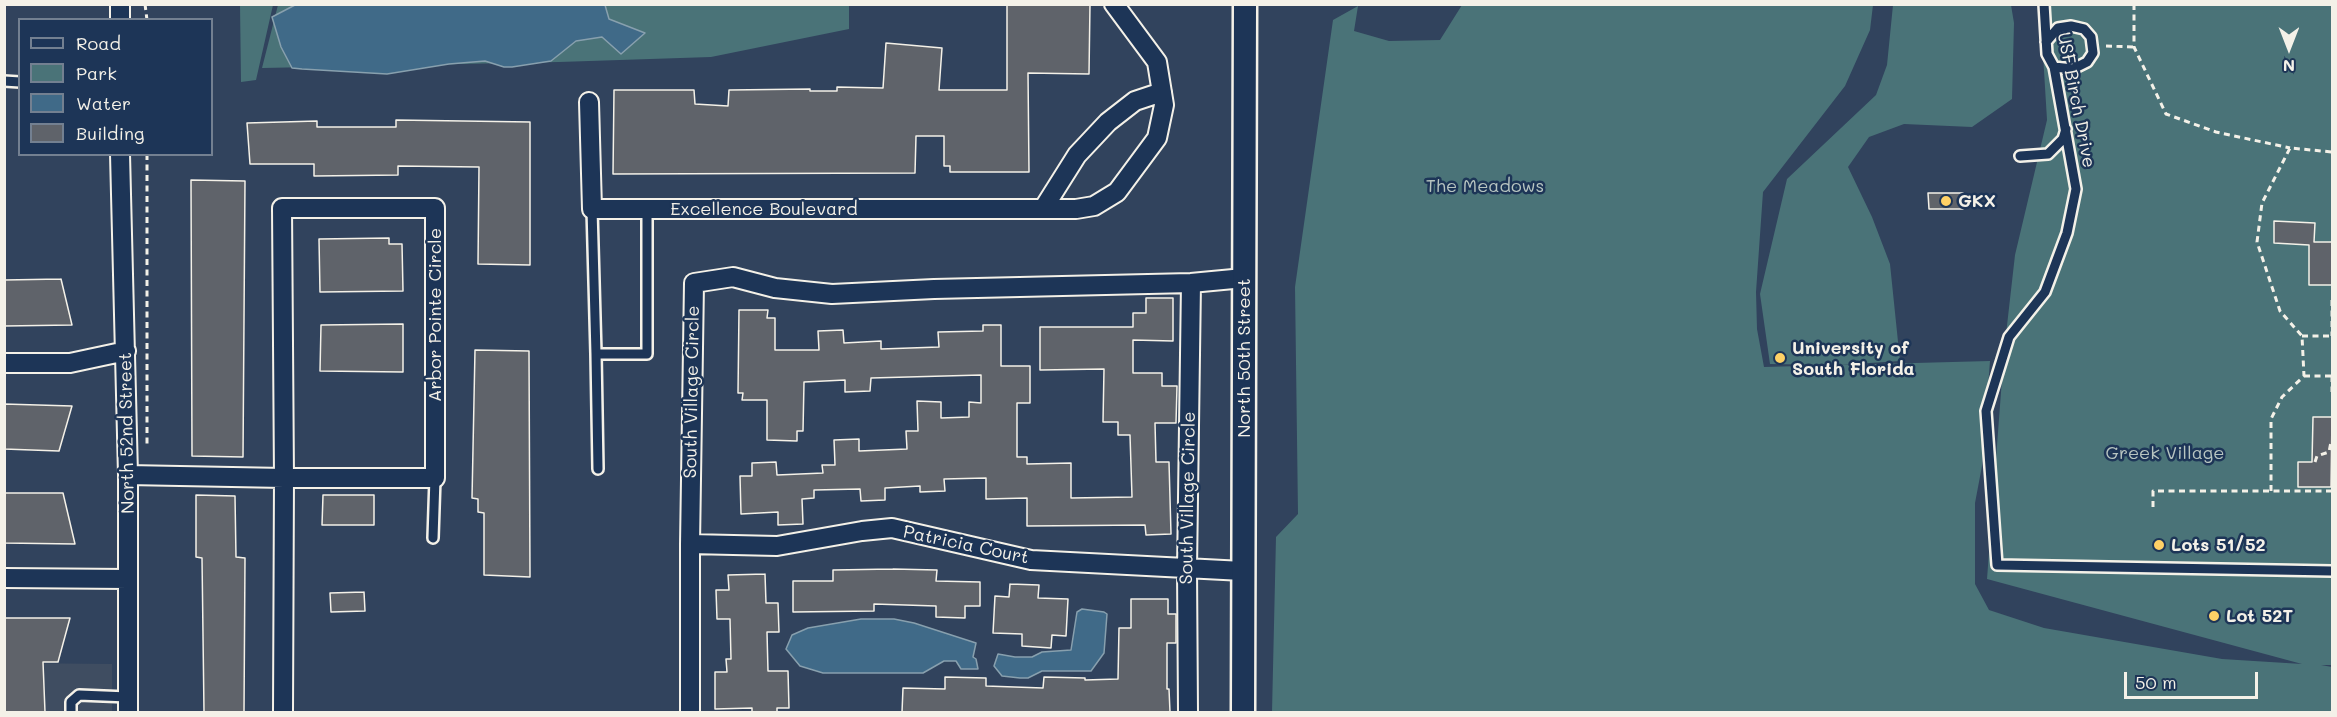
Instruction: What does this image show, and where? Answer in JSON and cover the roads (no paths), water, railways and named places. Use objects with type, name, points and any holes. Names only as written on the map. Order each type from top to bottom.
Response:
[{"type":"street","name":"Excellence Boulevard","points":[[592,209],[1076,209],[1094,206],[1117,192],[1157,138],[1164,105],[1157,62],[1114,4]]},
{"type":"street","name":"North 50th Street","points":[[1243,712],[1245,4]]},
{"type":"street","points":[[1043,209],[1077,155],[1108,122],[1135,101],[1162,92]]},
{"type":"street","points":[[589,102],[592,209]]},
{"type":"street","name":"North 52nd Street","points":[[120,156],[128,475],[128,705]]},
{"type":"street","name":"Arbor Pointe Circle","points":[[283,712],[282,208],[435,208],[435,478]]},
{"type":"street","name":"South Village Circle","points":[[690,712],[694,283],[733,277],[775,288],[832,294],[934,289],[1191,283],[1244,279]]},
{"type":"street","name":"South Village Circle","points":[[1188,712],[1186,569],[1191,283]]},
{"type":"street","points":[[4,363],[70,363],[126,351]]},
{"type":"street","points":[[128,475],[435,478]]},
{"type":"street","name":"Patricia Court","points":[[690,544],[777,546],[892,528],[1031,560],[1243,570]]},
{"type":"street","points":[[4,579],[128,579]]},
{"type":"lane","name":"USF Birch Drive","points":[[2044,4],[2047,54],[2054,67],[2076,189],[2067,233],[2045,292],[2009,337],[1986,411],[1997,566],[2332,571]]},
{"type":"lane","points":[[2046,42],[2058,28],[2071,26],[2084,29],[2091,37],[2093,53],[2087,62],[2073,69],[2054,67]]},
{"type":"lane","points":[[2020,156],[2048,154],[2063,139],[2066,129]]},
{"type":"lane","points":[[592,209],[598,469]]},
{"type":"lane","points":[[596,354],[647,354],[647,209]]},
{"type":"lane","points":[[433,538],[435,478]]},
{"type":"lane","points":[[71,712],[71,702],[79,695],[128,705]]},
{"type":"water","points":[[295,5],[605,5],[609,19],[645,33],[621,54],[602,37],[576,41],[551,61],[512,67],[485,61],[387,74],[302,69],[292,68],[281,47],[272,17]]},
{"type":"water","points":[[1082,609],[1107,614],[1104,653],[1091,671],[1042,671],[1028,678],[1020,678],[1002,676],[994,666],[998,654],[1032,657],[1042,652],[1071,650],[1077,612]]},
{"type":"water","points":[[861,619],[894,619],[914,623],[976,643],[973,657],[976,659],[978,669],[961,669],[956,661],[944,661],[923,673],[823,673],[800,666],[786,649],[792,635],[808,628]]},
{"type":"place","name":"GKX","points":[[1946,201]]},
{"type":"place","name":"University of South Florida","points":[[1780,358]]},
{"type":"place","name":"Lots 51/52","points":[[2159,545]]},
{"type":"place","name":"Lot 52T","points":[[2214,616]]},
{"type":"park label","name":"The Meadows","points":[[1485,186]]},
{"type":"park label","name":"Greek Village","points":[[2165,453]]}]
